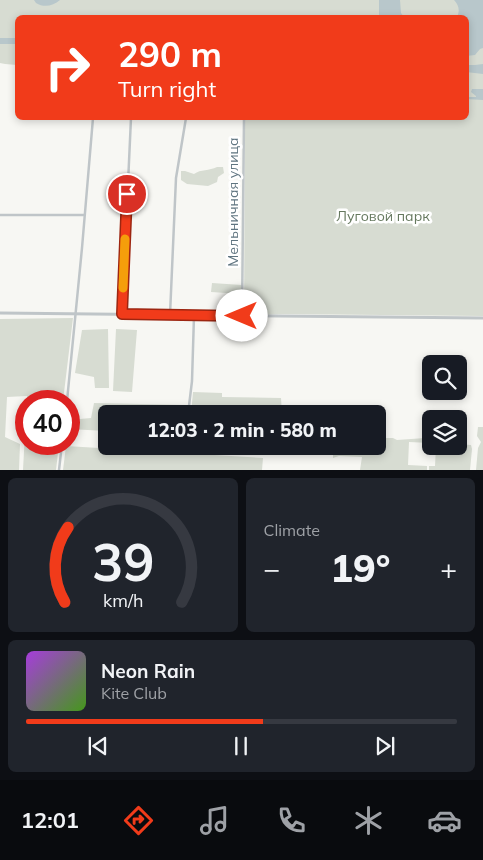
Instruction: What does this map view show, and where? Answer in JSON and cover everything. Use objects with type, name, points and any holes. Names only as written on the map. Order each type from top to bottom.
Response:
[{"type":"street","points":[[67,390],[93,120]]},
{"type":"street","points":[[122,314],[131,120]]},
{"type":"street","points":[[170,315],[176,178],[186,120]]},
{"type":"street","name":"Мельничная улица","points":[[242,316],[244,120]]},
{"type":"street","points":[[0,215],[84,215]]},
{"type":"street","points":[[0,313],[483,318]]},
{"type":"street","points":[[189,405],[192,381],[194,316]]},
{"type":"street","points":[[60,470],[61,455]]},
{"type":"green space","name":"Луговой парк","points":[[0,0],[483,0],[483,316],[244,315],[245,120],[469,120],[469,15],[15,15],[15,65],[0,63]]},
{"type":"green space","points":[[223,167],[224,173],[218,177],[217,182],[208,186],[187,184],[181,180],[181,171],[194,174]]},
{"type":"green space","points":[[212,283],[242,285],[241,294],[211,292]]},
{"type":"green space","points":[[73,318],[64,390],[15,390],[15,397],[7,397],[5,437],[15,442],[15,455],[20,455],[19,470],[0,470],[0,319]]},
{"type":"green space","points":[[108,329],[109,388],[95,388],[94,377],[75,373],[82,330]]},
{"type":"green space","points":[[116,329],[137,330],[132,392],[113,391]]},
{"type":"green space","points":[[193,392],[222,393],[222,397],[281,398],[281,405],[192,405]]},
{"type":"green space","points":[[94,403],[188,405],[98,405],[98,431],[80,430],[80,419],[91,418]]},
{"type":"green space","points":[[478,427],[483,427],[483,470],[476,470],[478,448],[481,442],[477,436]]},
{"type":"green space","points":[[386,438],[397,440],[422,438],[422,443],[409,442],[408,465],[427,466],[427,470],[360,470],[362,457],[339,456],[333,458],[333,455],[386,455]]},
{"type":"green space","points":[[467,445],[471,445],[470,470],[429,470],[429,466],[435,466],[436,455],[467,455]]},
{"type":"green space","points":[[80,447],[98,448],[98,455],[214,455],[263,458],[262,470],[63,470],[65,455],[80,455]]},
{"type":"green space","points":[[24,455],[58,455],[56,470],[23,470]]},
{"type":"shaded area","points":[[34,0],[60,0],[45,6],[39,5]]},
{"type":"shaded area","points":[[379,0],[400,0],[402,15],[379,15]]},
{"type":"shaded area","points":[[454,0],[483,0],[483,48],[475,55],[469,56],[469,15],[458,15],[457,4]]},
{"type":"shaded area","points":[[0,38],[15,38],[15,44],[0,44]]},
{"type":"shaded area","points":[[483,64],[483,74],[469,72],[469,65]]},
{"type":"shaded area","points":[[472,89],[483,89],[483,100],[469,99],[469,97],[476,97],[471,92]]},
{"type":"slow traffic","points":[[123,288],[125,239]]},
{"type":"route","points":[[127,194],[122,314],[242,316]]}]
